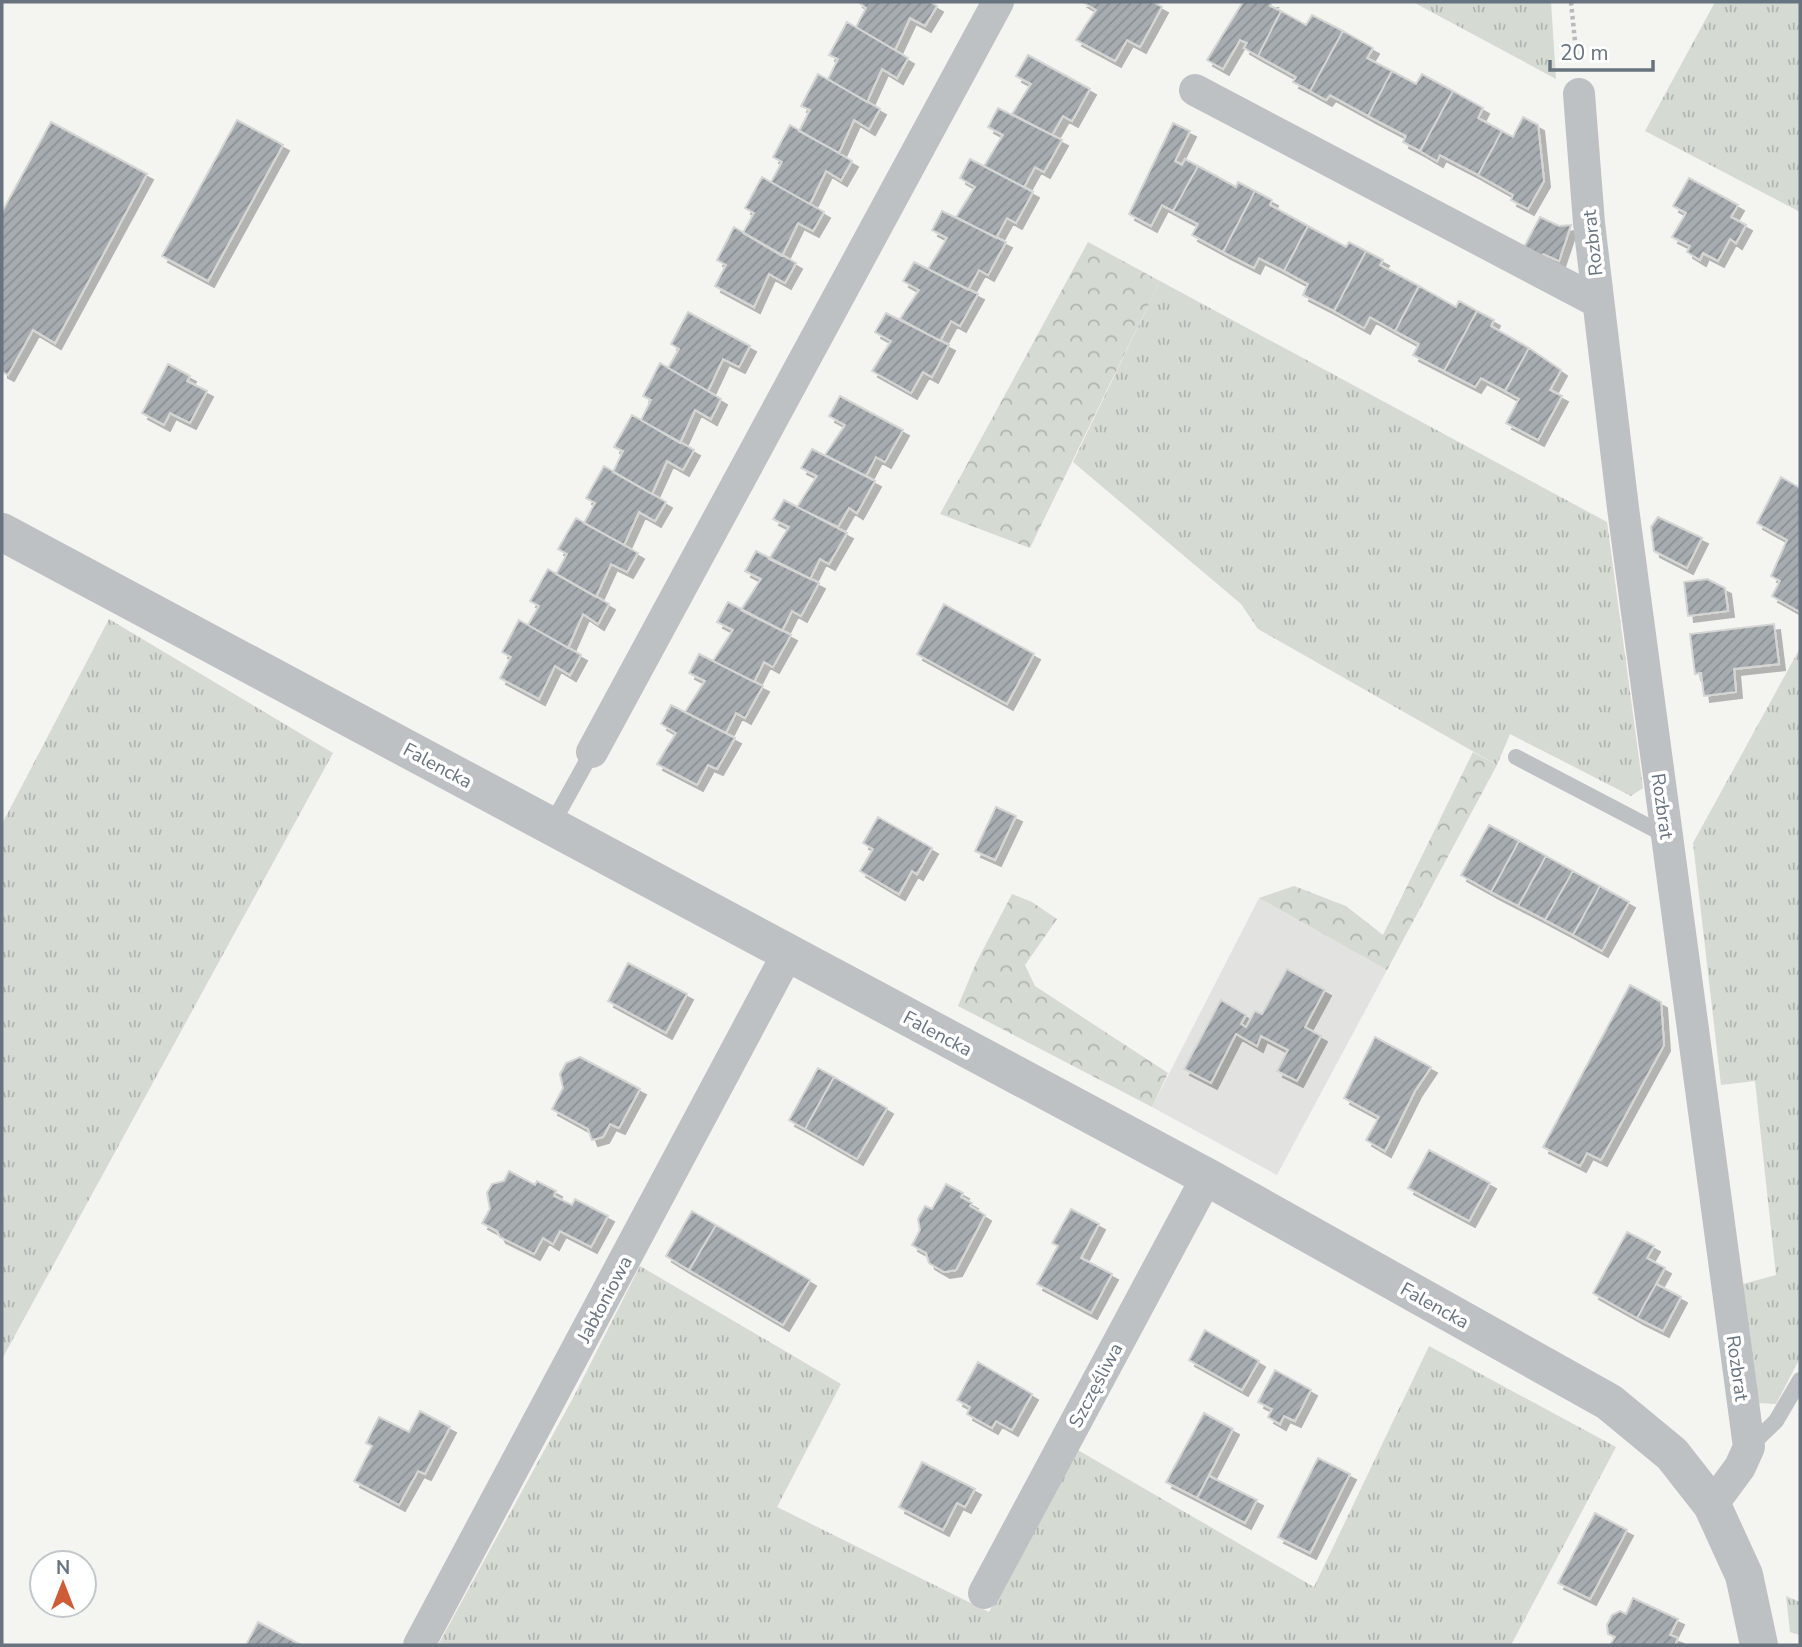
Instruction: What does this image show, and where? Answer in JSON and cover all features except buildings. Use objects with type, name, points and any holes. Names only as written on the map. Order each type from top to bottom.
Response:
[{"type":"street","points":[[592,752],[998,2]]},
{"type":"street","points":[[1195,90],[1598,302]]},
{"type":"street","name":"Rozbrat","points":[[1579,94],[1598,302],[1749,1447]]},
{"type":"street","name":"Falencka","points":[[2,532],[1207,1177],[1609,1402],[1672,1454],[1712,1505],[1744,1575],[1759,1645]]},
{"type":"street","name":"Jabłoniowa","points":[[419,1645],[788,953]]},
{"type":"street","name":"Szczęśliwa","points":[[984,1593],[1207,1177]]},
{"type":"street","points":[[1712,1505],[1740,1467],[1749,1447]]},
{"type":"lane","points":[[551,826],[592,752]]},
{"type":"lane","points":[[1516,757],[1667,836]]},
{"type":"lane","points":[[1749,1447],[1776,1421],[1800,1380]]},
{"type":"path","points":[[1571,2],[1579,94]]},
{"type":"shaded area","points":[[1259,898],[1387,970],[1277,1175],[1152,1107]]},
{"type":"green space","points":[[1413,2],[1551,2],[1556,79]]},
{"type":"green space","points":[[1715,2],[1800,2],[1800,212],[1645,131]]},
{"type":"green space","points":[[1088,242],[1160,281],[1030,548],[940,514]]},
{"type":"green space","points":[[1160,281],[1607,522],[1643,788],[1631,796],[1510,734],[1497,765],[1258,629],[1241,604],[1073,462]]},
{"type":"green space","points":[[109,619],[333,753],[2,1359],[2,824]]},
{"type":"green space","points":[[1800,648],[1800,1358],[1776,1404],[1758,1403],[1743,1284],[1776,1275],[1755,1081],[1721,1085],[1693,843]]},
{"type":"green space","points":[[1473,752],[1497,765],[1387,970],[1259,898],[1294,886],[1346,906],[1383,935]]},
{"type":"green space","points":[[1012,894],[1032,902],[1057,919],[1025,965],[1035,986],[1168,1073],[1152,1107],[958,1006],[976,963]]},
{"type":"green space","points":[[640,1266],[841,1384],[777,1507],[989,1612],[1076,1449],[1314,1587],[1429,1346],[1616,1447],[1511,1645],[438,1645],[574,1396]]},
{"type":"green space","points":[[1786,1596],[1800,1602],[1800,1635],[1790,1632]]}]
